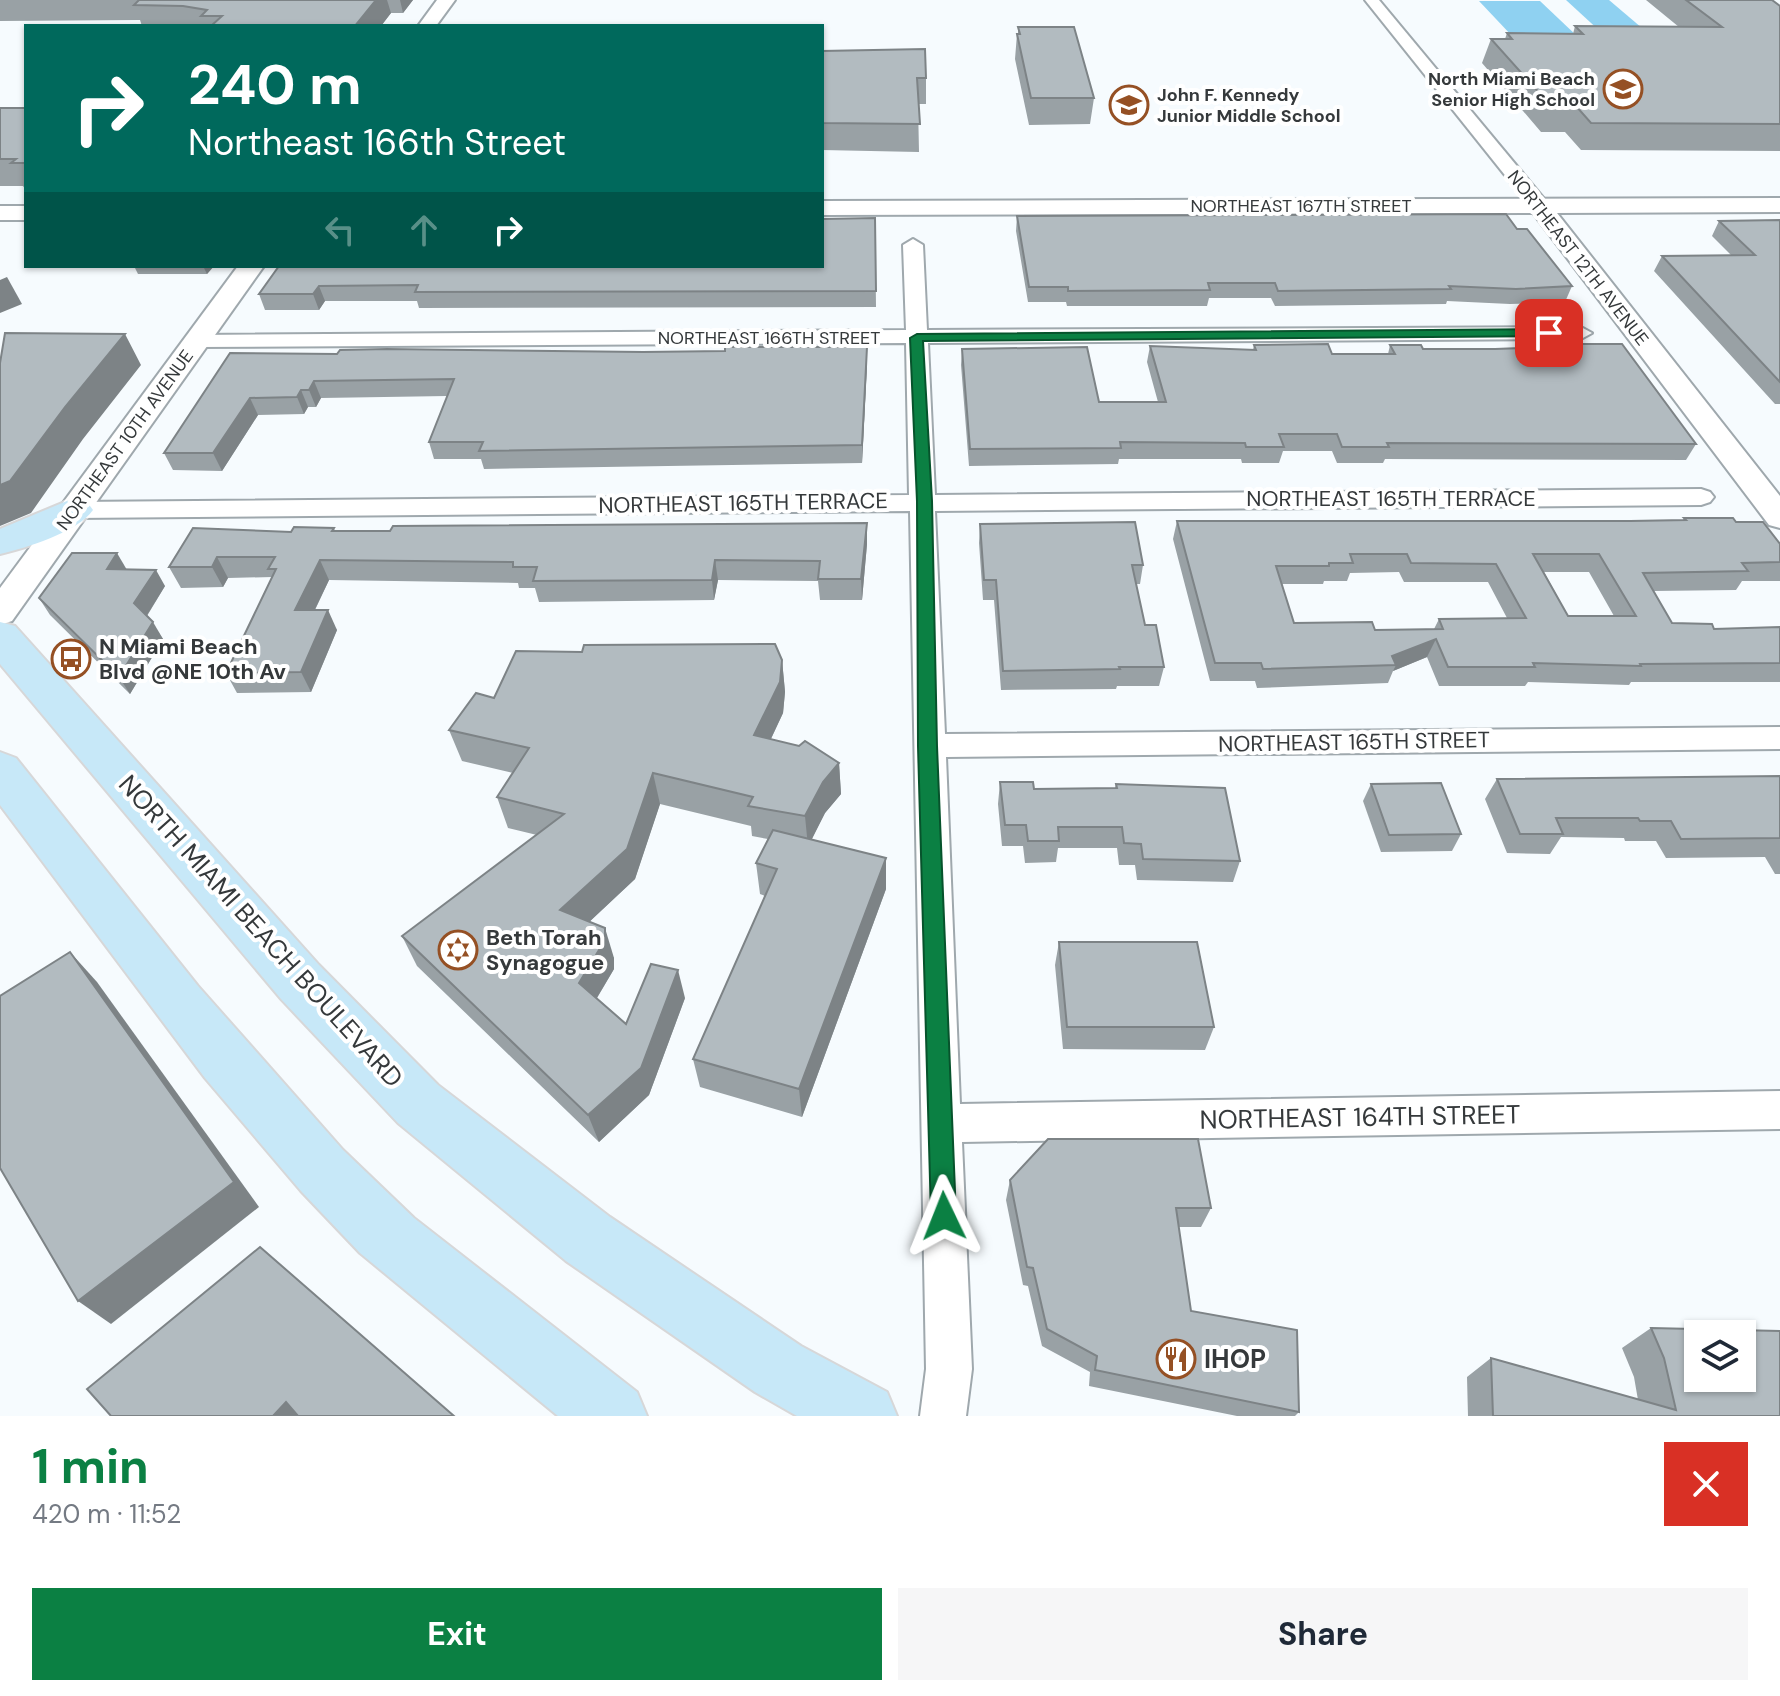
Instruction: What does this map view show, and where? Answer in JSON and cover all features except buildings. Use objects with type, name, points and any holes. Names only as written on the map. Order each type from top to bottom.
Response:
[{"type":"main road","points":[[0,542],[21,536],[74,510]]},
{"type":"main road","name":"NORTH MIAMI BEACH BOULEVARD","points":[[0,636],[300,982],[418,1104],[588,1239],[778,1369],[863,1416]]},
{"type":"main road","points":[[4,781],[260,1103],[375,1225],[613,1416]]},
{"type":"street","points":[[428,24],[446,0]]},
{"type":"street","name":"NORTHEAST 12TH AVENUE","points":[[1372,0],[1539,205],[1780,518]]},
{"type":"street","name":"NORTHEAST 167TH STREET","points":[[824,208],[1780,205]]},
{"type":"street","points":[[0,213],[24,213]]},
{"type":"street","points":[[913,245],[924,501],[928,746],[949,1369],[943,1416]]},
{"type":"street","name":"NORTHEAST 10TH AVENUE","points":[[0,613],[250,268]]},
{"type":"street","name":"NORTHEAST 166TH STREET","points":[[197,341],[1581,333]]},
{"type":"street","name":"NORTHEAST 165TH TERRACE","points":[[74,510],[1701,497]]},
{"type":"street","name":"NORTHEAST 165TH STREET","points":[[928,746],[1780,738]]},
{"type":"street","name":"NORTHEAST 164TH STREET","points":[[940,1123],[1780,1110]]},
{"type":"shaded area","points":[[1566,0],[1609,0],[1662,45],[1615,45]]},
{"type":"shaded area","points":[[1479,1],[1540,1],[1578,37],[1513,37]]},
{"type":"place","name":"North Miami Beach Senior High School","points":[[1623,89]]},
{"type":"place","name":"John F. Kennedy Junior Middle School","points":[[1129,105]]},
{"type":"place","name":"N Miami Beach Blvd @NE 10th Av","points":[[71,659]]},
{"type":"place","name":"Beth Torah Synagogue","points":[[458,950]]},
{"type":"place","name":"IHOP","points":[[1176,1359]]},
{"type":"route","points":[[944,1216],[917,338],[1549,333]]}]
